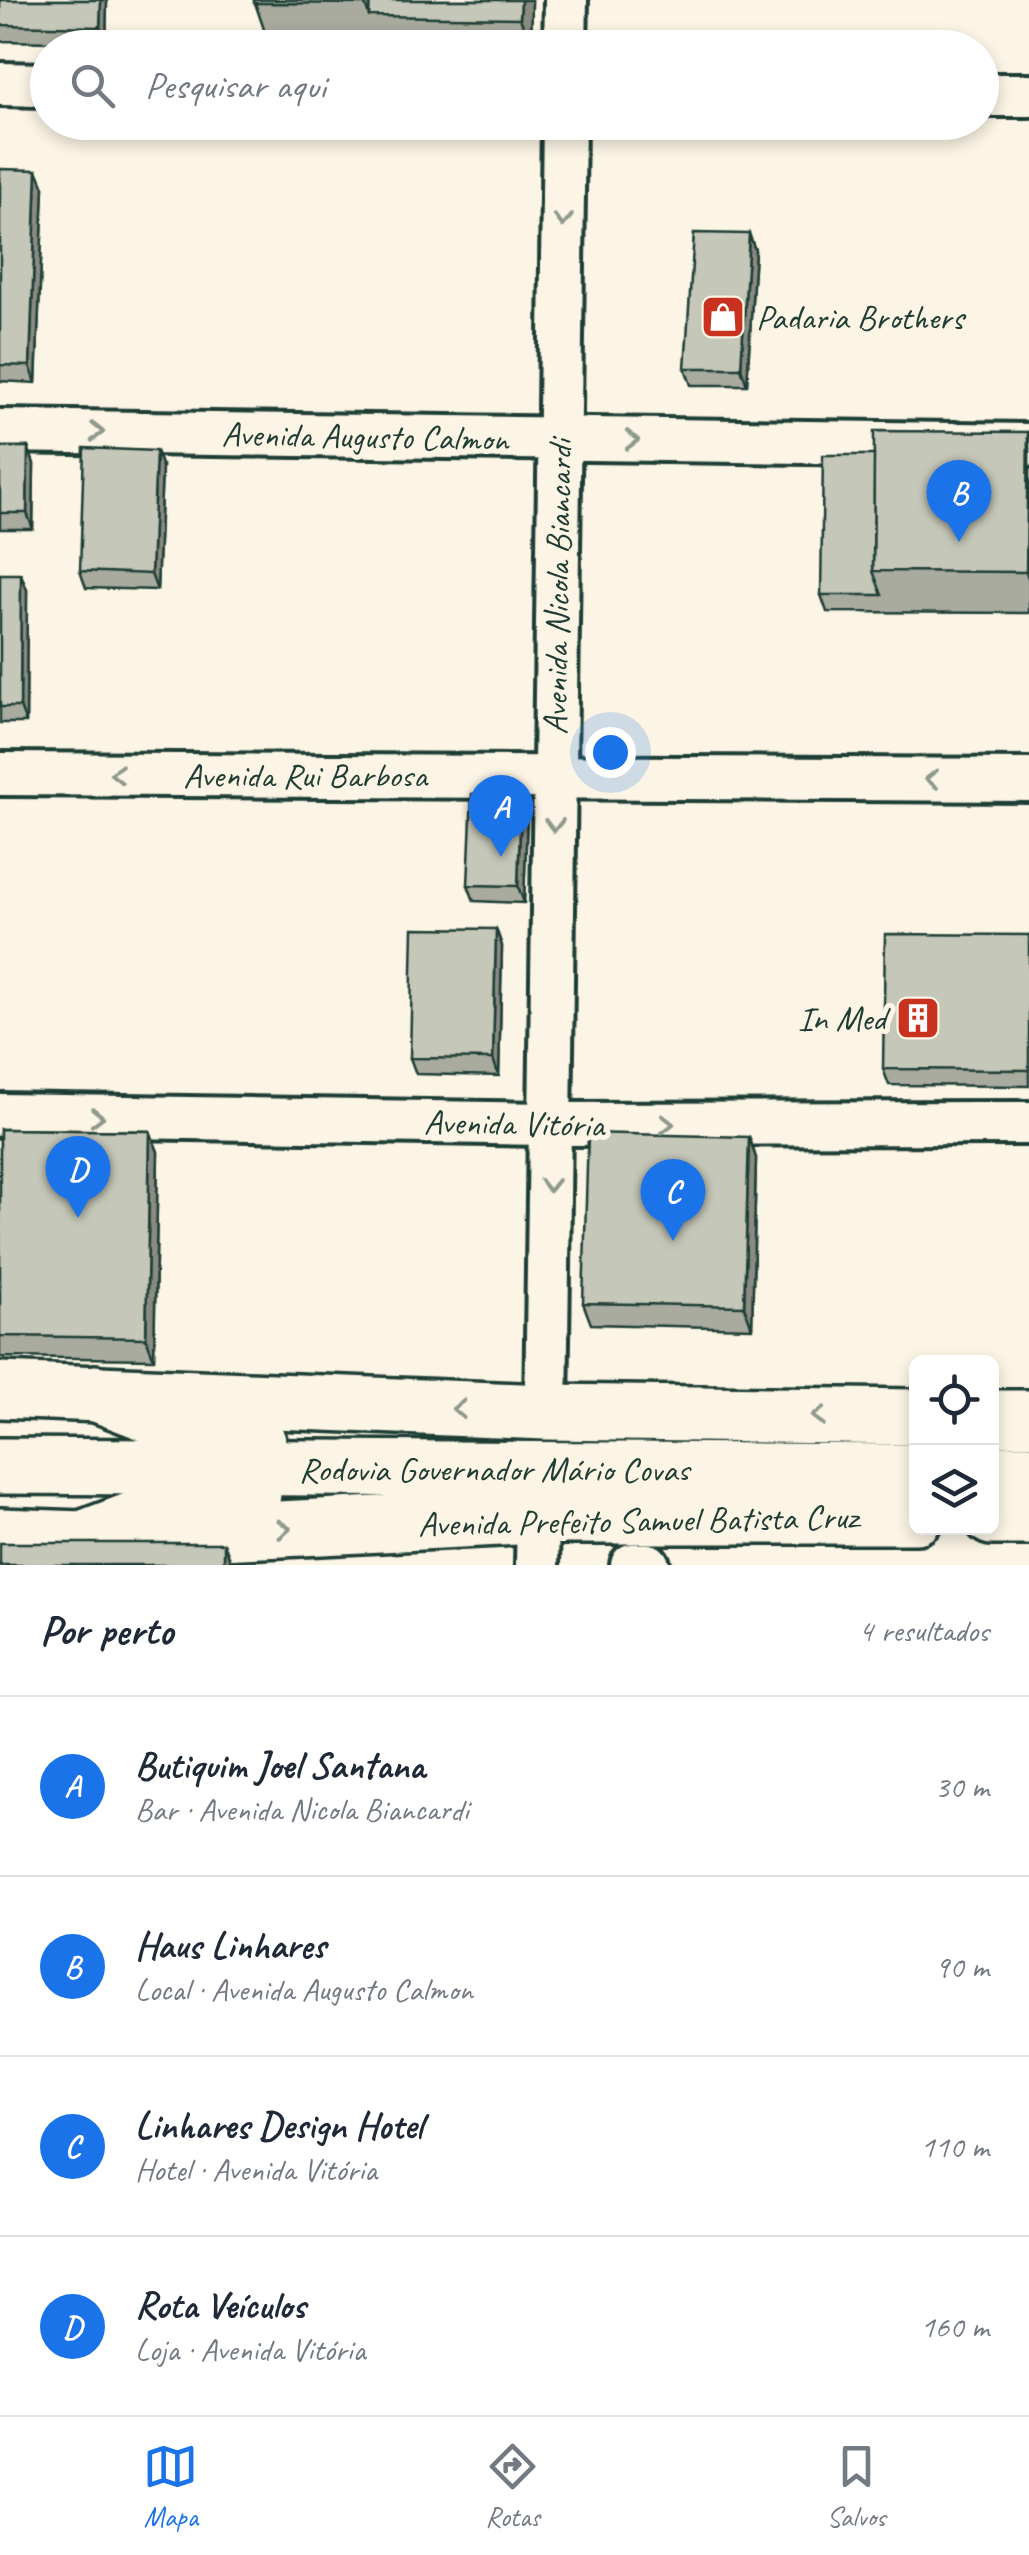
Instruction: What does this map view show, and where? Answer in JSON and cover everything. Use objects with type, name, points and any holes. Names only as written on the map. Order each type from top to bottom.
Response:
[{"type":"main road","points":[[0,1390],[546,1412],[909,1417]]},
{"type":"main road","points":[[95,1393],[199,1433],[434,1468]]},
{"type":"main road","points":[[999,1418],[1029,1418]]},
{"type":"main road","name":"Rodovia Governador Mário Covas","points":[[0,1466],[909,1472]]},
{"type":"main road","points":[[82,1539],[186,1504],[434,1468]]},
{"type":"main road","points":[[999,1473],[1029,1473]]},
{"type":"main road","name":"Avenida Prefeito Samuel Batista Cruz","points":[[0,1536],[538,1540],[909,1516]]},
{"type":"main road","points":[[999,1516],[1029,1516]]},
{"type":"street","points":[[565,30],[566,0]]},
{"type":"street","points":[[0,84],[30,85]]},
{"type":"street","points":[[999,95],[1029,96]]},
{"type":"street","name":"Avenida Nicola Biancardi","points":[[546,1412],[564,140]]},
{"type":"street","name":"Avenida Augusto Calmon","points":[[0,431],[1029,446]]},
{"type":"street","name":"Avenida Rui Barbosa","points":[[0,774],[1029,780]]},
{"type":"street","name":"Avenida Vitória","points":[[0,1115],[550,1124],[1029,1123]]},
{"type":"street","points":[[632,1565],[648,1565]]},
{"type":"building","points":[[0,0],[101,0],[100,27],[0,25]]},
{"type":"building","points":[[365,0],[365,4],[254,3]]},
{"type":"building","points":[[370,0],[521,0],[520,18],[369,16]]},
{"type":"building","points":[[0,169],[37,170],[30,366],[0,365]]},
{"type":"building","name":"Padaria Brothers","points":[[694,233],[749,234],[741,368],[685,368]]},
{"type":"building","points":[[874,431],[1028,432],[1026,572],[873,571]]},
{"type":"building","points":[[0,447],[28,447],[27,513],[0,513]]},
{"type":"building","points":[[84,448],[156,451],[151,574],[80,571]]},
{"type":"building","points":[[823,455],[874,455],[873,571],[882,595],[821,595]]},
{"type":"building","points":[[0,574],[21,574],[20,707],[0,707]]},
{"type":"building","points":[[472,794],[521,796],[518,886],[468,885]]},
{"type":"building","points":[[413,928],[496,929],[493,1059],[410,1058]]},
{"type":"building","points":[[885,934],[1029,935],[1029,1070],[883,1069]]},
{"type":"building","points":[[0,1129],[150,1131],[146,1338],[0,1336]]},
{"type":"building","points":[[588,1133],[749,1137],[744,1306],[583,1303]]},
{"type":"building","points":[[0,1543],[224,1543],[224,1565],[0,1565]]},
{"type":"place","name":"Padaria Brothers","points":[[723,317]]},
{"type":"place","name":"Haus Linhares","points":[[959,542]]},
{"type":"place","name":"Butiquim Joel Santana","points":[[501,857]]},
{"type":"place","name":"In Med","points":[[918,1018]]},
{"type":"place","name":"Rota Veículos","points":[[78,1218]]},
{"type":"place","name":"Linhares Design Hotel","points":[[673,1241]]}]
